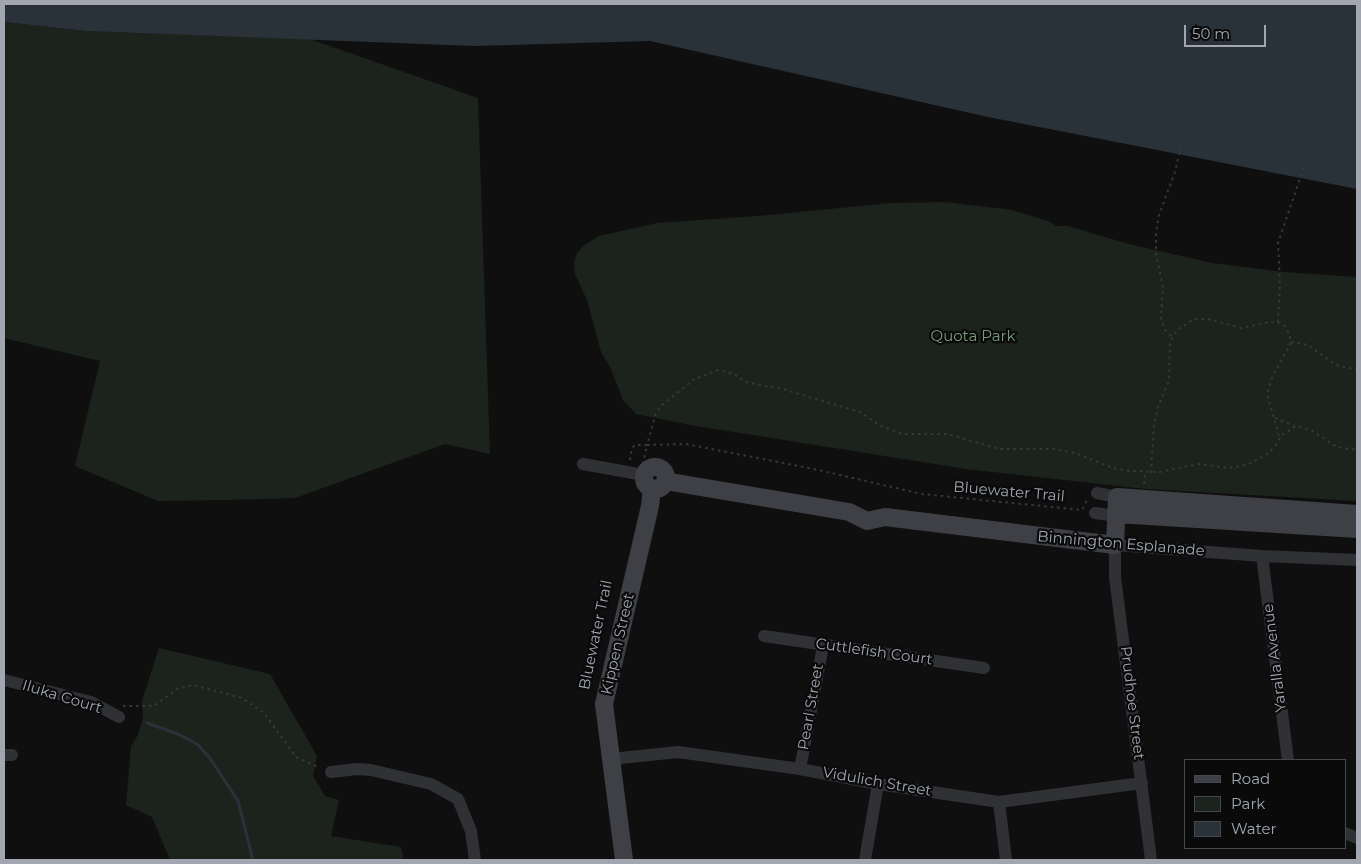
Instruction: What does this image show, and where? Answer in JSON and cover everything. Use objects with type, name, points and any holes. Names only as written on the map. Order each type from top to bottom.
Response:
[{"type":"street","name":"Binnington Esplanade","points":[[583,464],[646,478],[849,512],[868,509],[885,517],[1115,545],[1262,556],[1357,560]]},
{"type":"street","name":"Kippen Street","points":[[624,860],[604,704],[650,506],[646,478]]},
{"type":"street","name":"Binnington Esplanade","points":[[1093,493],[1117,509],[1357,528]]},
{"type":"street","name":"Binnington Esplanade","points":[[1095,513],[1117,509],[1357,514]]},
{"type":"street","points":[[1115,545],[1117,509]]},
{"type":"street","name":"Prudhoe Street","points":[[1115,545],[1115,577],[1152,860]]},
{"type":"street","name":"Yaralla Avenue","points":[[1262,556],[1288,759]]},
{"type":"street","name":"Cuttlefish Court","points":[[764,636],[984,668]]},
{"type":"street","name":"Pearl Street","points":[[800,769],[823,646]]},
{"type":"street","name":"Iluka Court","points":[[4,680],[91,702],[119,717]]},
{"type":"street","name":"Vidulich Street","points":[[611,758],[678,752],[800,769],[878,784],[999,802],[1142,783]]},
{"type":"street","points":[[331,772],[357,769],[371,770],[431,784],[458,799],[471,831],[475,860]]},
{"type":"street","points":[[865,860],[878,784]]},
{"type":"street","points":[[999,802],[1006,860]]},
{"type":"path","points":[[1172,336],[1165,330],[1161,318],[1163,287],[1156,250],[1159,216],[1175,172],[1182,141]]},
{"type":"path","points":[[1278,322],[1280,284],[1278,243],[1304,167]]},
{"type":"path","points":[[1151,473],[1154,424],[1158,407],[1169,381],[1169,346],[1172,336],[1184,323],[1197,318],[1208,318],[1241,328],[1260,323],[1278,322],[1287,329],[1291,342],[1272,376],[1267,394],[1275,417],[1279,438]]},
{"type":"path","points":[[1291,342],[1308,345],[1332,363],[1357,370]]},
{"type":"path","points":[[646,478],[647,445],[654,420],[661,406],[693,380],[714,370],[723,370],[746,382],[782,389],[860,412],[881,426],[903,434],[948,434],[999,449],[1054,449],[1075,453],[1113,468],[1151,473],[1194,464],[1234,468],[1247,466],[1273,449],[1279,438],[1289,429],[1296,426]]},
{"type":"path","points":[[1275,417],[1281,422],[1307,429],[1337,447],[1357,450]]},
{"type":"path","points":[[646,478],[632,448],[638,444],[647,445]]},
{"type":"path","name":"Bluewater Trail","points":[[647,445],[686,444],[945,497],[1082,510],[1093,493]]},
{"type":"path","points":[[130,705],[145,708],[154,706],[177,689],[193,685],[242,698],[264,713],[296,757],[331,772]]},
{"type":"green space","points":[[4,22],[86,31],[310,39],[478,98],[490,454],[445,444],[295,498],[226,500],[158,501],[75,466],[100,361],[4,338]]},
{"type":"green space","name":"Quota Park","points":[[945,202],[1012,210],[1048,221],[1056,226],[1068,226],[1129,244],[1212,263],[1284,272],[1357,277],[1357,501],[1146,489],[966,469],[690,425],[636,414],[623,400],[611,369],[601,352],[587,300],[575,274],[574,263],[577,253],[583,246],[599,236],[657,223],[758,216],[891,203]]},
{"type":"green space","points":[[159,648],[270,674],[317,756],[313,776],[325,796],[339,800],[331,836],[401,847],[404,860],[170,860],[152,817],[126,805],[131,746],[138,735],[143,717],[142,701]]},
{"type":"water","points":[[4,4],[1357,4],[1357,189],[988,117],[650,41],[474,46],[86,31],[4,22]]},
{"type":"waterway","points":[[147,723],[178,734],[197,744],[210,758],[238,801],[253,860]]}]
